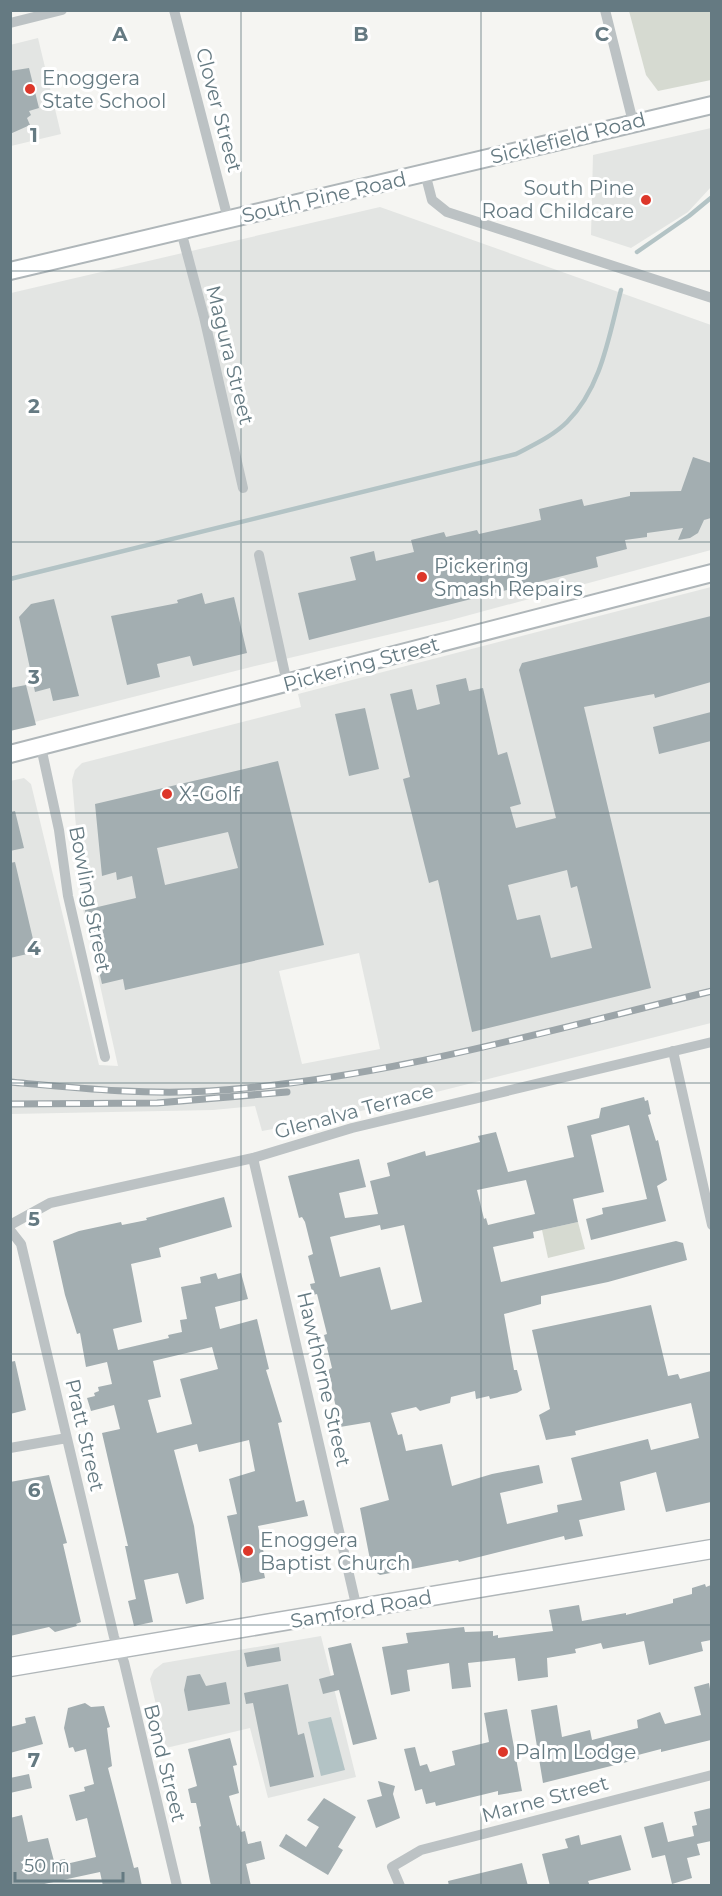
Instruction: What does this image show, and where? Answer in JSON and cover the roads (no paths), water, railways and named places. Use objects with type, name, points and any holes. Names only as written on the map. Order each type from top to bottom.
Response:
[{"type":"main road","name":"Sicklefield Road","points":[[425,172],[711,105]]},
{"type":"main road","name":"South Pine Road","points":[[10,271],[425,172]]},
{"type":"main road","name":"Pickering Street","points":[[10,754],[711,573]]},
{"type":"main road","name":"Samford Road","points":[[10,1667],[711,1549]]},
{"type":"street","points":[[10,23],[62,10]]},
{"type":"street","name":"Clover Street","points":[[174,10],[228,219]]},
{"type":"street","points":[[605,10],[633,122]]},
{"type":"street","name":"South Pine Road","points":[[425,172],[434,203],[447,212],[711,298]]},
{"type":"street","name":"Magura Street","points":[[181,231],[204,317],[243,488]]},
{"type":"street","points":[[259,555],[287,683]]},
{"type":"street","name":"Bowling Street","points":[[41,747],[59,830],[68,896],[105,1057]]},
{"type":"street","name":"Glenalva Terrace","points":[[10,1225],[50,1203],[253,1158],[352,1128],[711,1042]]},
{"type":"street","points":[[673,1052],[711,1225]]},
{"type":"street","name":"Hawthorne Street","points":[[253,1158],[357,1609]]},
{"type":"street","name":"Pratt Street","points":[[10,1230],[21,1244],[119,1649]]},
{"type":"street","points":[[10,1449],[67,1438]]},
{"type":"street","name":"Bond Street","points":[[119,1649],[177,1886]]},
{"type":"street","name":"Marne Street","points":[[400,1886],[392,1867],[420,1850],[711,1775]]},
{"type":"waterway","points":[[637,252],[712,197]]},
{"type":"waterway","points":[[10,579],[516,454],[556,432],[579,408],[589,393],[603,360],[621,290]]},
{"type":"railway","points":[[10,1082],[160,1092],[210,1091],[274,1085],[400,1065],[462,1052],[712,991]]},
{"type":"railway","points":[[10,1104],[157,1103],[287,1092]]},
{"type":"place","name":"Enoggera State School","points":[[30,89]]},
{"type":"place","name":"South Pine Road Childcare","points":[[646,200]]},
{"type":"place","name":"Pickering Smash Repairs","points":[[422,577]]},
{"type":"place","name":"X-Golf","points":[[167,794]]},
{"type":"place","name":"Enoggera Baptist Church","points":[[248,1551]]},
{"type":"place","name":"Palm Lodge","points":[[503,1752]]}]
